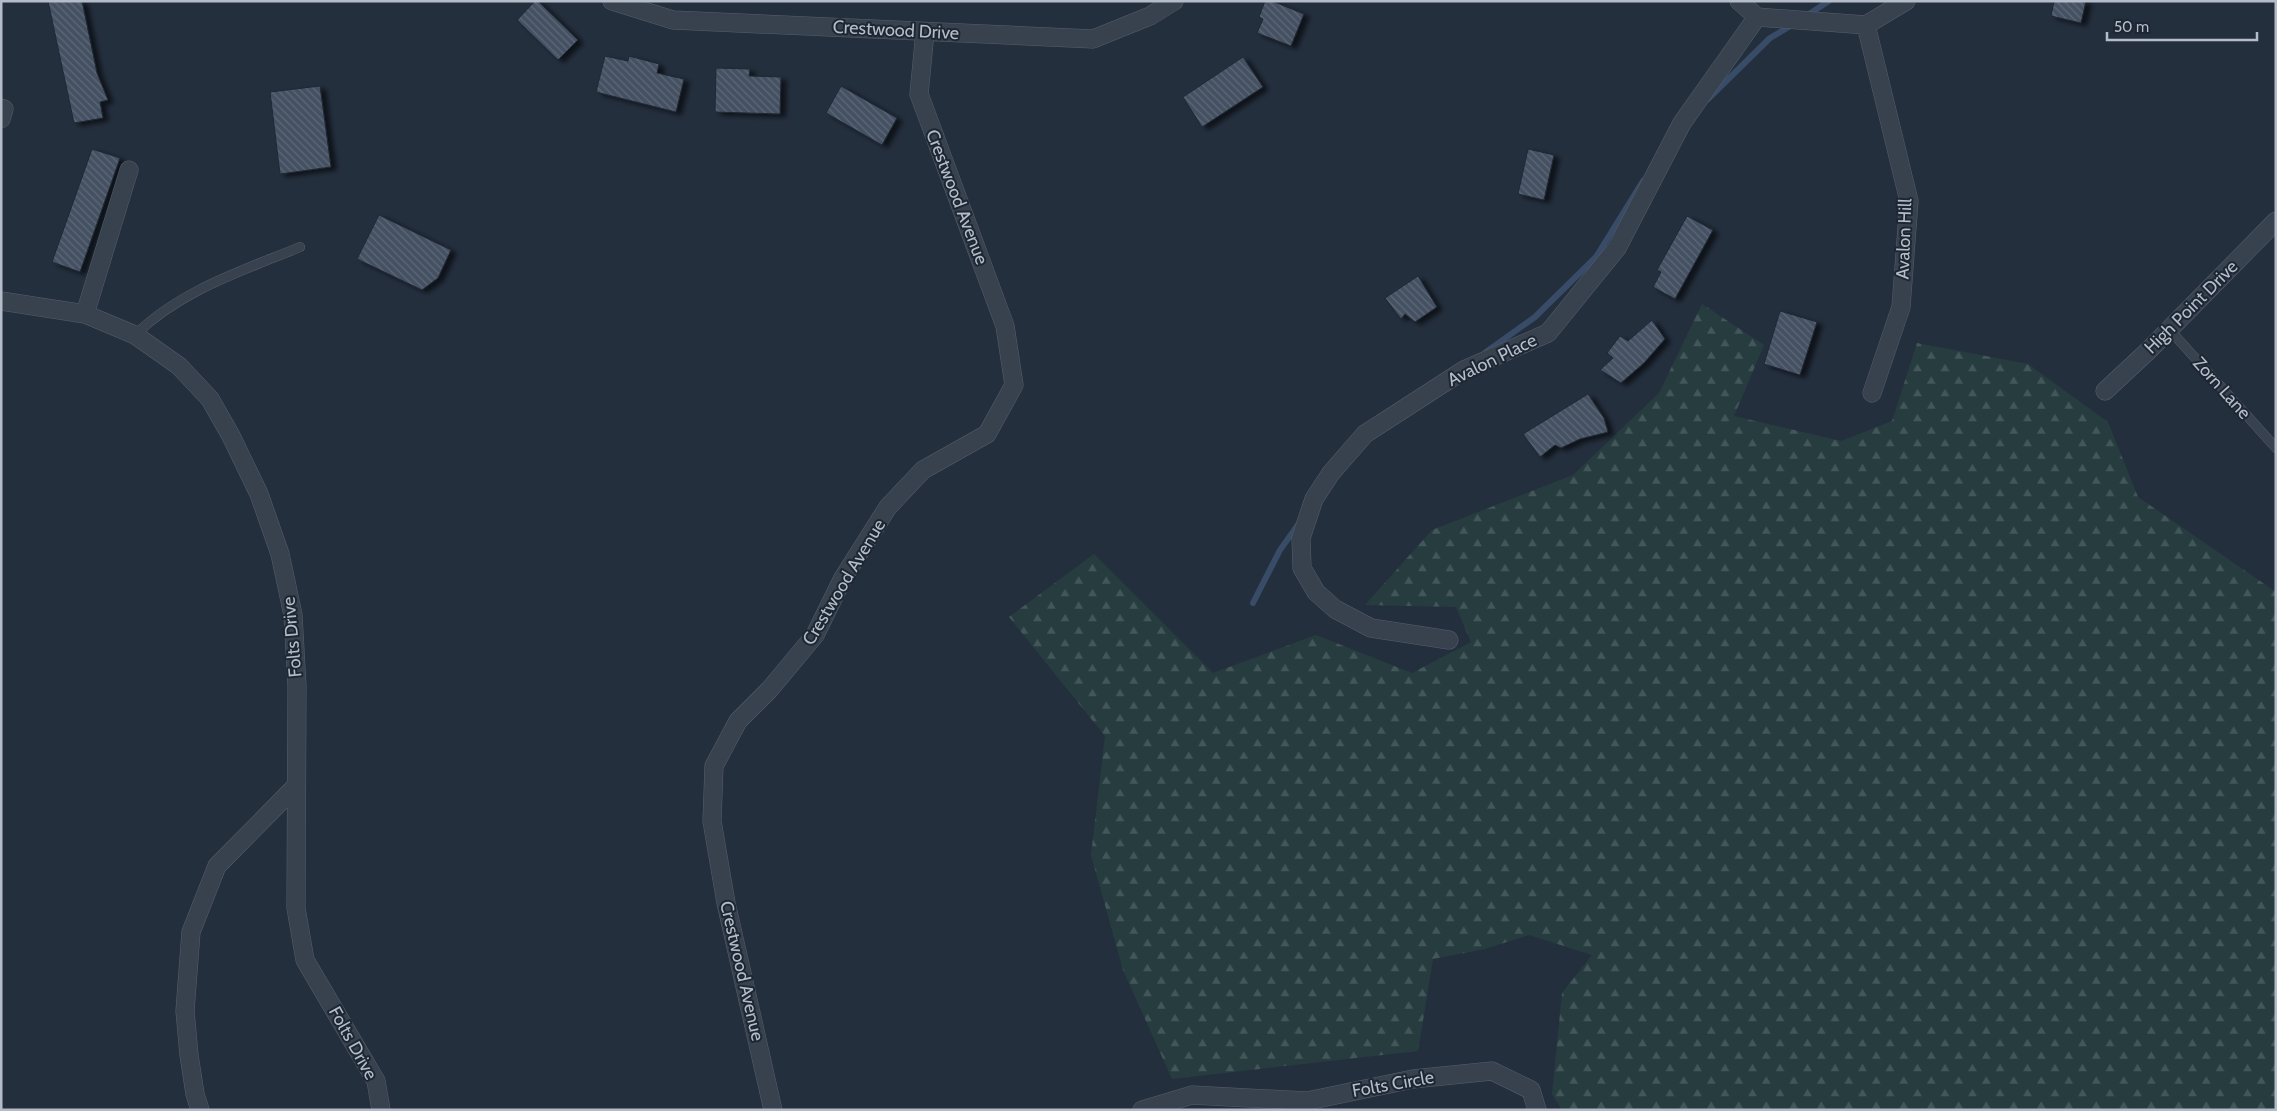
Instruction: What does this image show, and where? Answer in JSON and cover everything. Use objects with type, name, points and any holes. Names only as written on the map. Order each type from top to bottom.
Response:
[{"type":"street","name":"Crestwood Drive","points":[[612,1],[673,20],[1093,39],[1150,16],[1174,1]]},
{"type":"street","points":[[1739,1],[1757,17],[1866,24],[1906,1]]},
{"type":"street","name":"Avalon Place","points":[[1449,640],[1371,628],[1335,609],[1316,592],[1302,568],[1301,538],[1314,499],[1331,473],[1365,434],[1464,370],[1548,333],[1617,248],[1682,122],[1757,17]]},
{"type":"street","name":"Avalon Hill","points":[[1866,24],[1909,201],[1901,308],[1872,393]]},
{"type":"street","name":"Crestwood Avenue","points":[[773,1110],[726,903],[712,821],[714,766],[738,721],[770,690],[815,635],[843,578],[888,507],[923,470],[987,434],[1014,385],[1006,326],[918,94],[925,32]]},
{"type":"street","points":[[1,108],[4,109],[1,119]]},
{"type":"street","points":[[85,314],[129,170]]},
{"type":"street","name":"High Point Drive","points":[[2105,391],[2276,221]]},
{"type":"street","name":"Folts Drive","points":[[1,301],[85,314],[136,335],[179,366],[210,399],[231,436],[259,494],[280,554],[293,614],[297,686],[295,787],[296,908],[305,960],[376,1081],[381,1110]]},
{"type":"street","points":[[200,1110],[195,1094],[189,1055],[185,1011],[191,932],[217,866],[295,787]]},
{"type":"street","name":"Folts Circle","points":[[1142,1110],[1192,1095],[1307,1100],[1413,1079],[1492,1070],[1531,1090],[1537,1110]]},
{"type":"lane","points":[[136,335],[155,316],[200,288],[300,246]]},
{"type":"lane","name":"Zorn Lane","points":[[2169,329],[2276,448]]},
{"type":"green space","points":[[1702,304],[1764,345],[1734,416],[1841,441],[1892,421],[1917,343],[2028,364],[2108,422],[2138,497],[2276,592],[2276,1110],[1562,1110],[1552,1094],[1562,993],[1592,955],[1529,935],[1485,949],[1433,959],[1418,1051],[1172,1079],[1123,970],[1091,855],[1105,736],[1009,617],[1094,554],[1213,673],[1316,635],[1412,673],[1471,642],[1456,607],[1365,605],[1432,530],[1573,475],[1659,393]]},
{"type":"building","points":[[48,1],[82,1],[97,73],[108,100],[100,102],[103,118],[74,123]]},
{"type":"building","points":[[535,1],[538,1],[578,40],[558,60],[517,20]]},
{"type":"building","points":[[1265,1],[1272,1],[1304,14],[1291,46],[1257,33],[1263,19],[1259,17]]},
{"type":"building","points":[[2054,1],[2086,1],[2081,23],[2051,16]]},
{"type":"building","points":[[605,56],[628,61],[629,56],[659,64],[657,73],[684,79],[676,112],[596,92]]},
{"type":"building","points":[[1243,57],[1263,87],[1202,127],[1183,97]]},
{"type":"building","points":[[716,68],[750,69],[749,76],[781,77],[780,114],[715,112]]},
{"type":"building","points":[[320,86],[331,167],[280,174],[270,92]]},
{"type":"building","points":[[841,86],[897,118],[882,145],[826,113]]},
{"type":"building","points":[[92,149],[120,158],[80,272],[52,262]]},
{"type":"building","points":[[1528,149],[1554,155],[1544,200],[1518,194]]},
{"type":"building","points":[[379,215],[451,250],[438,278],[422,290],[357,259]]},
{"type":"building","points":[[1687,216],[1713,230],[1675,299],[1653,287],[1661,272],[1657,270]]},
{"type":"building","points":[[1418,276],[1437,307],[1415,322],[1405,314],[1401,319],[1385,298]]},
{"type":"building","points":[[1780,311],[1817,322],[1800,375],[1764,364]]},
{"type":"building","points":[[1652,320],[1665,339],[1644,363],[1621,383],[1600,370],[1613,358],[1607,353],[1620,336],[1628,341]]},
{"type":"building","points":[[1588,394],[1604,418],[1608,432],[1580,439],[1561,448],[1555,445],[1540,457],[1523,434]]},
{"type":"waterway","points":[[1806,16],[1829,1]]},
{"type":"waterway","points":[[1708,99],[1770,38],[1794,24]]},
{"type":"waterway","points":[[1486,352],[1535,317],[1596,257],[1643,181]]},
{"type":"waterway","points":[[1253,603],[1280,550],[1300,522]]}]
